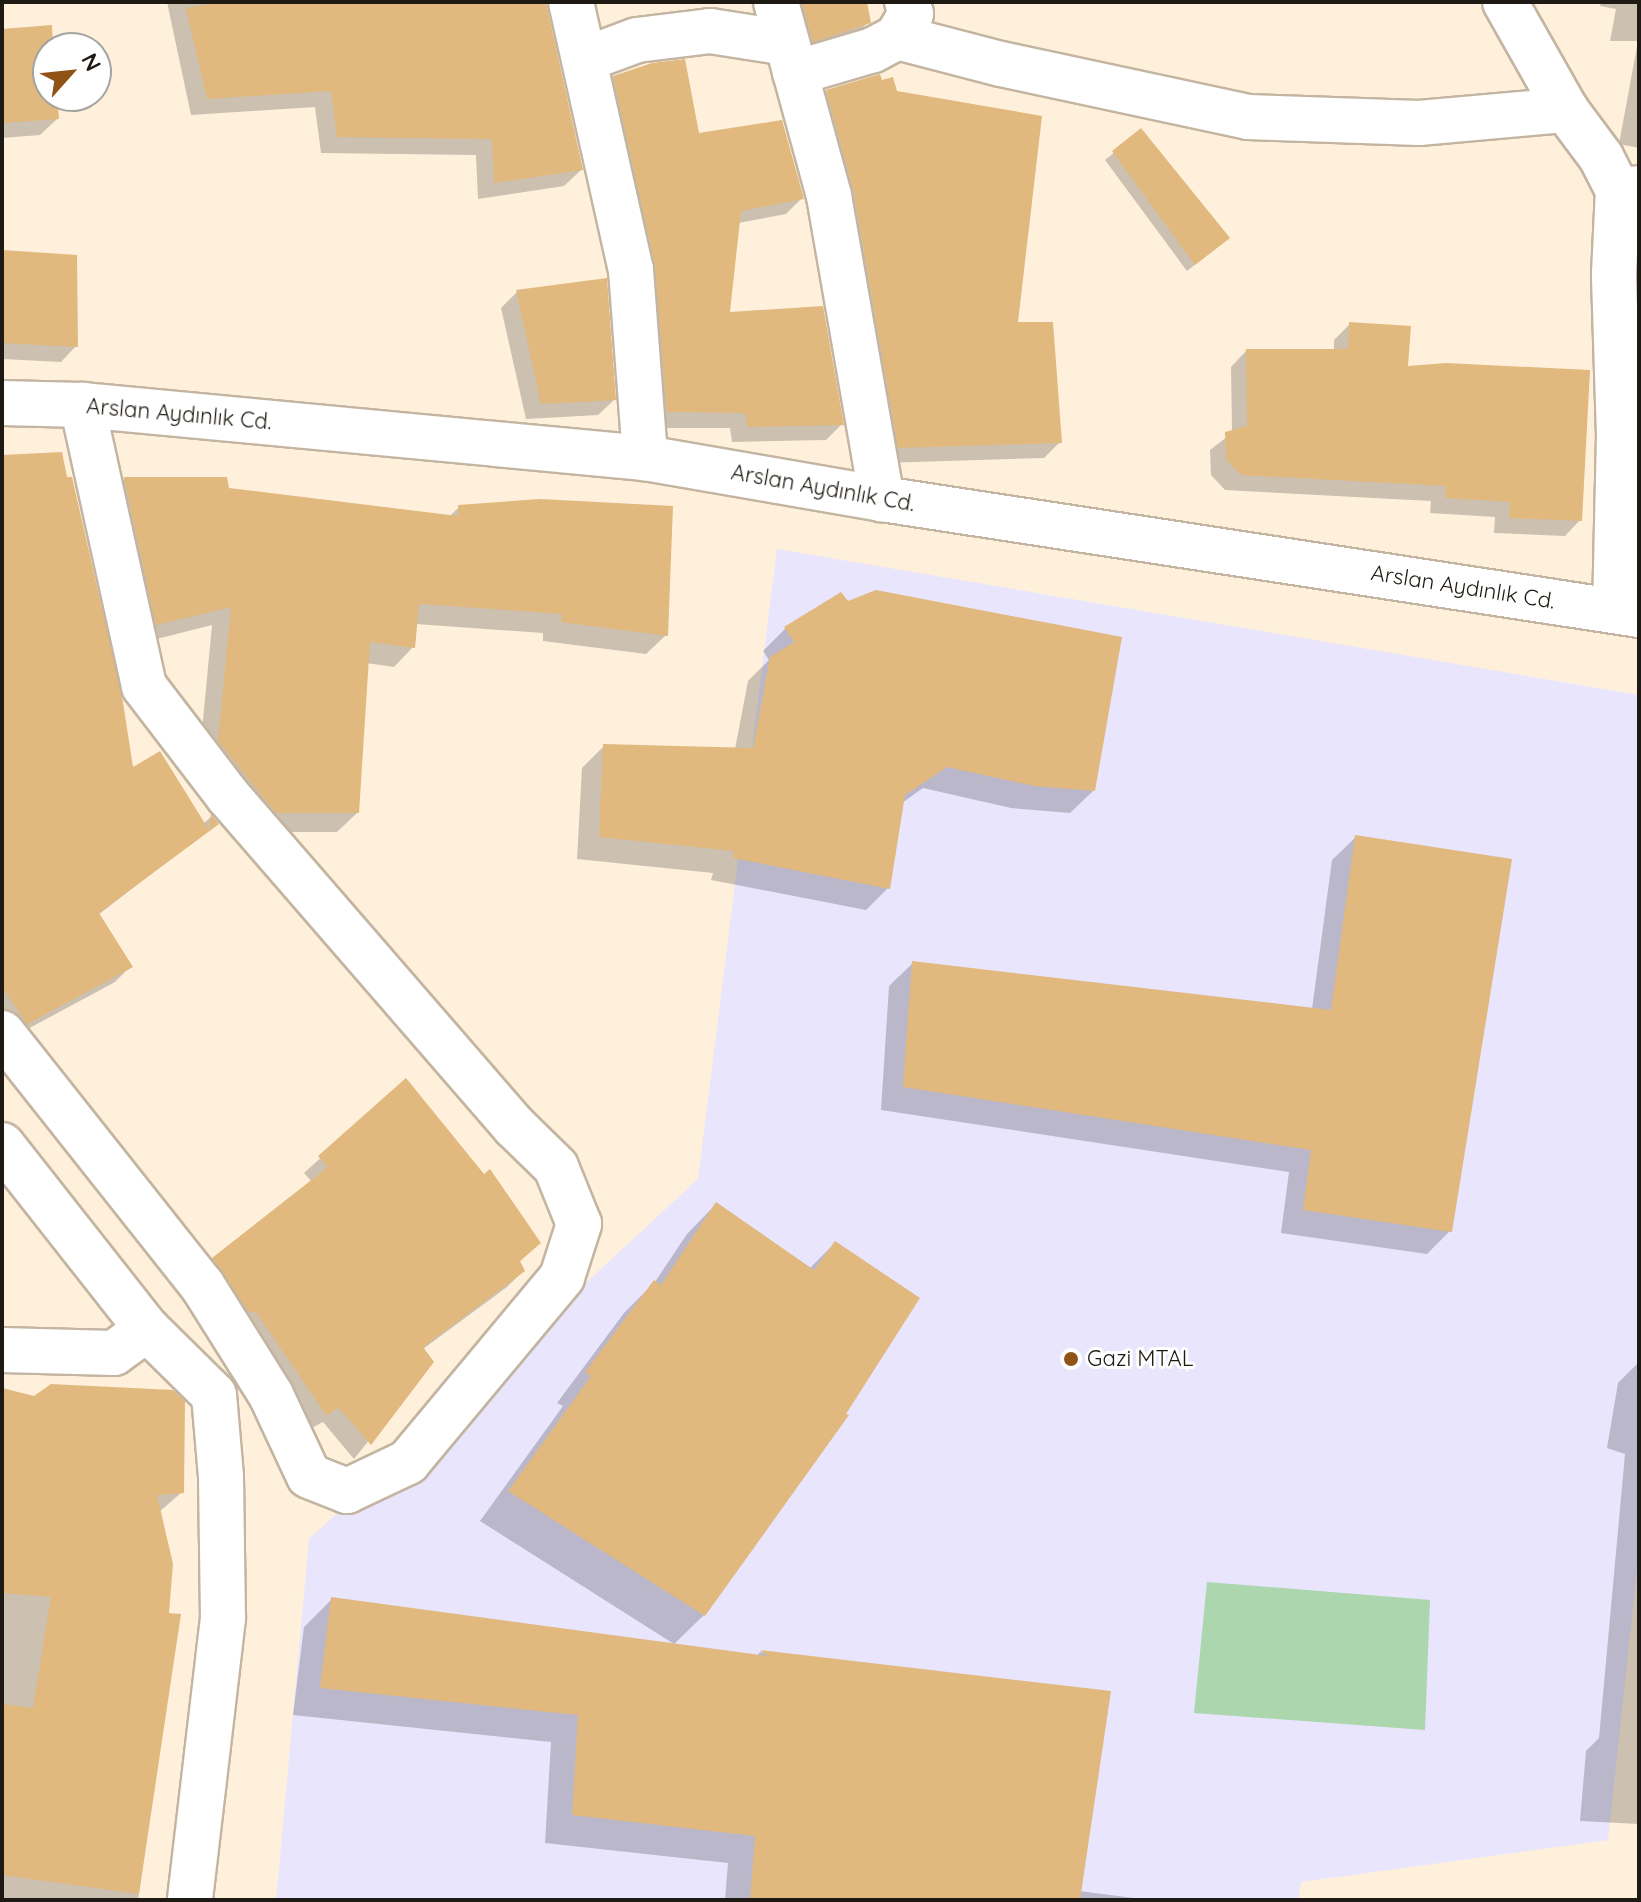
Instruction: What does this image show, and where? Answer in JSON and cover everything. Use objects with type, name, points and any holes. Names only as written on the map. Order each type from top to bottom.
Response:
[{"type":"street","points":[[571,2],[631,270],[645,458]]},
{"type":"street","points":[[1505,2],[1566,110],[1629,189],[1614,274],[1627,613]]},
{"type":"street","points":[[586,59],[637,40],[710,31],[873,50],[902,20],[1001,64],[1248,117],[1419,123],[1566,110]]},
{"type":"street","points":[[786,39],[829,196],[882,499]]},
{"type":"street","name":"Arslan Aydınlık Cd.","points":[[2,403],[82,405],[645,458],[882,499],[1627,613]]},
{"type":"street","points":[[2,1033],[202,1285],[271,1395],[309,1476],[347,1491],[408,1462],[562,1277],[579,1224],[556,1167],[514,1126],[228,796],[144,686],[82,405]]},
{"type":"street","points":[[2,1145],[147,1329],[214,1395],[221,1477],[223,1618],[190,1900]]},
{"type":"street","points":[[2,1350],[114,1353],[147,1329]]},
{"type":"shaded area","name":"Gazi MTAL","points":[[777,549],[1639,695],[1639,1551],[1608,1840],[1301,1882],[1298,1900],[276,1900],[309,1539],[698,1179]]},
{"type":"green space","points":[[1207,1582],[1430,1600],[1425,1730],[1194,1713]]},
{"type":"building","points":[[222,2],[546,2],[583,170],[494,183],[492,139],[337,137],[331,91],[207,99],[186,8]]},
{"type":"building","points":[[802,2],[867,2],[871,23],[813,42]]},
{"type":"building","points":[[52,25],[52,32],[32,32],[32,112],[58,112],[59,119],[2,123],[2,29]]},
{"type":"building","points":[[685,59],[699,133],[782,120],[804,199],[741,211],[730,312],[823,306],[844,425],[747,427],[745,413],[667,412],[655,265],[613,76],[652,63]]},
{"type":"building","points":[[880,74],[882,80],[893,77],[897,91],[1042,116],[1018,322],[1053,322],[1062,443],[898,448],[854,192],[826,90]]},
{"type":"building","points":[[1141,128],[1230,238],[1195,265],[1112,151]]},
{"type":"building","points":[[2,250],[77,255],[78,347],[2,343]]},
{"type":"building","points":[[607,278],[616,400],[541,404],[516,290]]},
{"type":"building","points":[[1349,322],[1411,326],[1408,366],[1446,363],[1590,370],[1582,521],[1509,518],[1510,502],[1445,498],[1446,486],[1241,475],[1226,459],[1225,432],[1247,426],[1246,349],[1348,349]]},
{"type":"building","points":[[62,452],[67,477],[72,477],[122,696],[133,767],[160,751],[209,830],[211,814],[219,824],[99,913],[133,967],[27,1024],[2,987],[2,455]]},
{"type":"building","points":[[124,477],[227,477],[229,488],[458,516],[458,505],[540,499],[673,506],[668,636],[561,622],[562,614],[419,604],[415,648],[370,642],[359,813],[276,813],[218,741],[231,607],[156,625]]},
{"type":"building","points":[[876,590],[1122,637],[1095,791],[1034,786],[947,767],[905,795],[890,889],[733,858],[734,851],[599,837],[603,744],[753,748],[770,657],[794,642],[784,627],[841,592],[848,601]]},
{"type":"building","points":[[1355,835],[1512,859],[1452,1232],[1303,1210],[1311,1150],[903,1087],[912,961],[1331,1010]]},
{"type":"building","points":[[406,1078],[484,1174],[490,1169],[541,1243],[520,1261],[525,1271],[423,1347],[434,1362],[371,1445],[339,1408],[326,1415],[256,1312],[249,1312],[212,1258],[328,1167],[318,1156]]},
{"type":"building","points":[[716,1202],[814,1270],[835,1241],[920,1298],[846,1414],[849,1415],[705,1616],[508,1491],[591,1376],[585,1372],[654,1280],[661,1285]]},
{"type":"building","points":[[51,1384],[173,1390],[185,1401],[184,1493],[157,1495],[173,1564],[169,1613],[181,1614],[139,1894],[2,1875],[2,1704],[33,1708],[51,1597],[2,1593],[2,1388],[34,1396]]},
{"type":"building","points":[[331,1597],[768,1656],[760,1650],[1111,1691],[1080,1900],[750,1900],[755,1836],[572,1815],[578,1715],[320,1688]]},
{"type":"place","name":"Gazi MTAL","points":[[1071,1359]]}]
